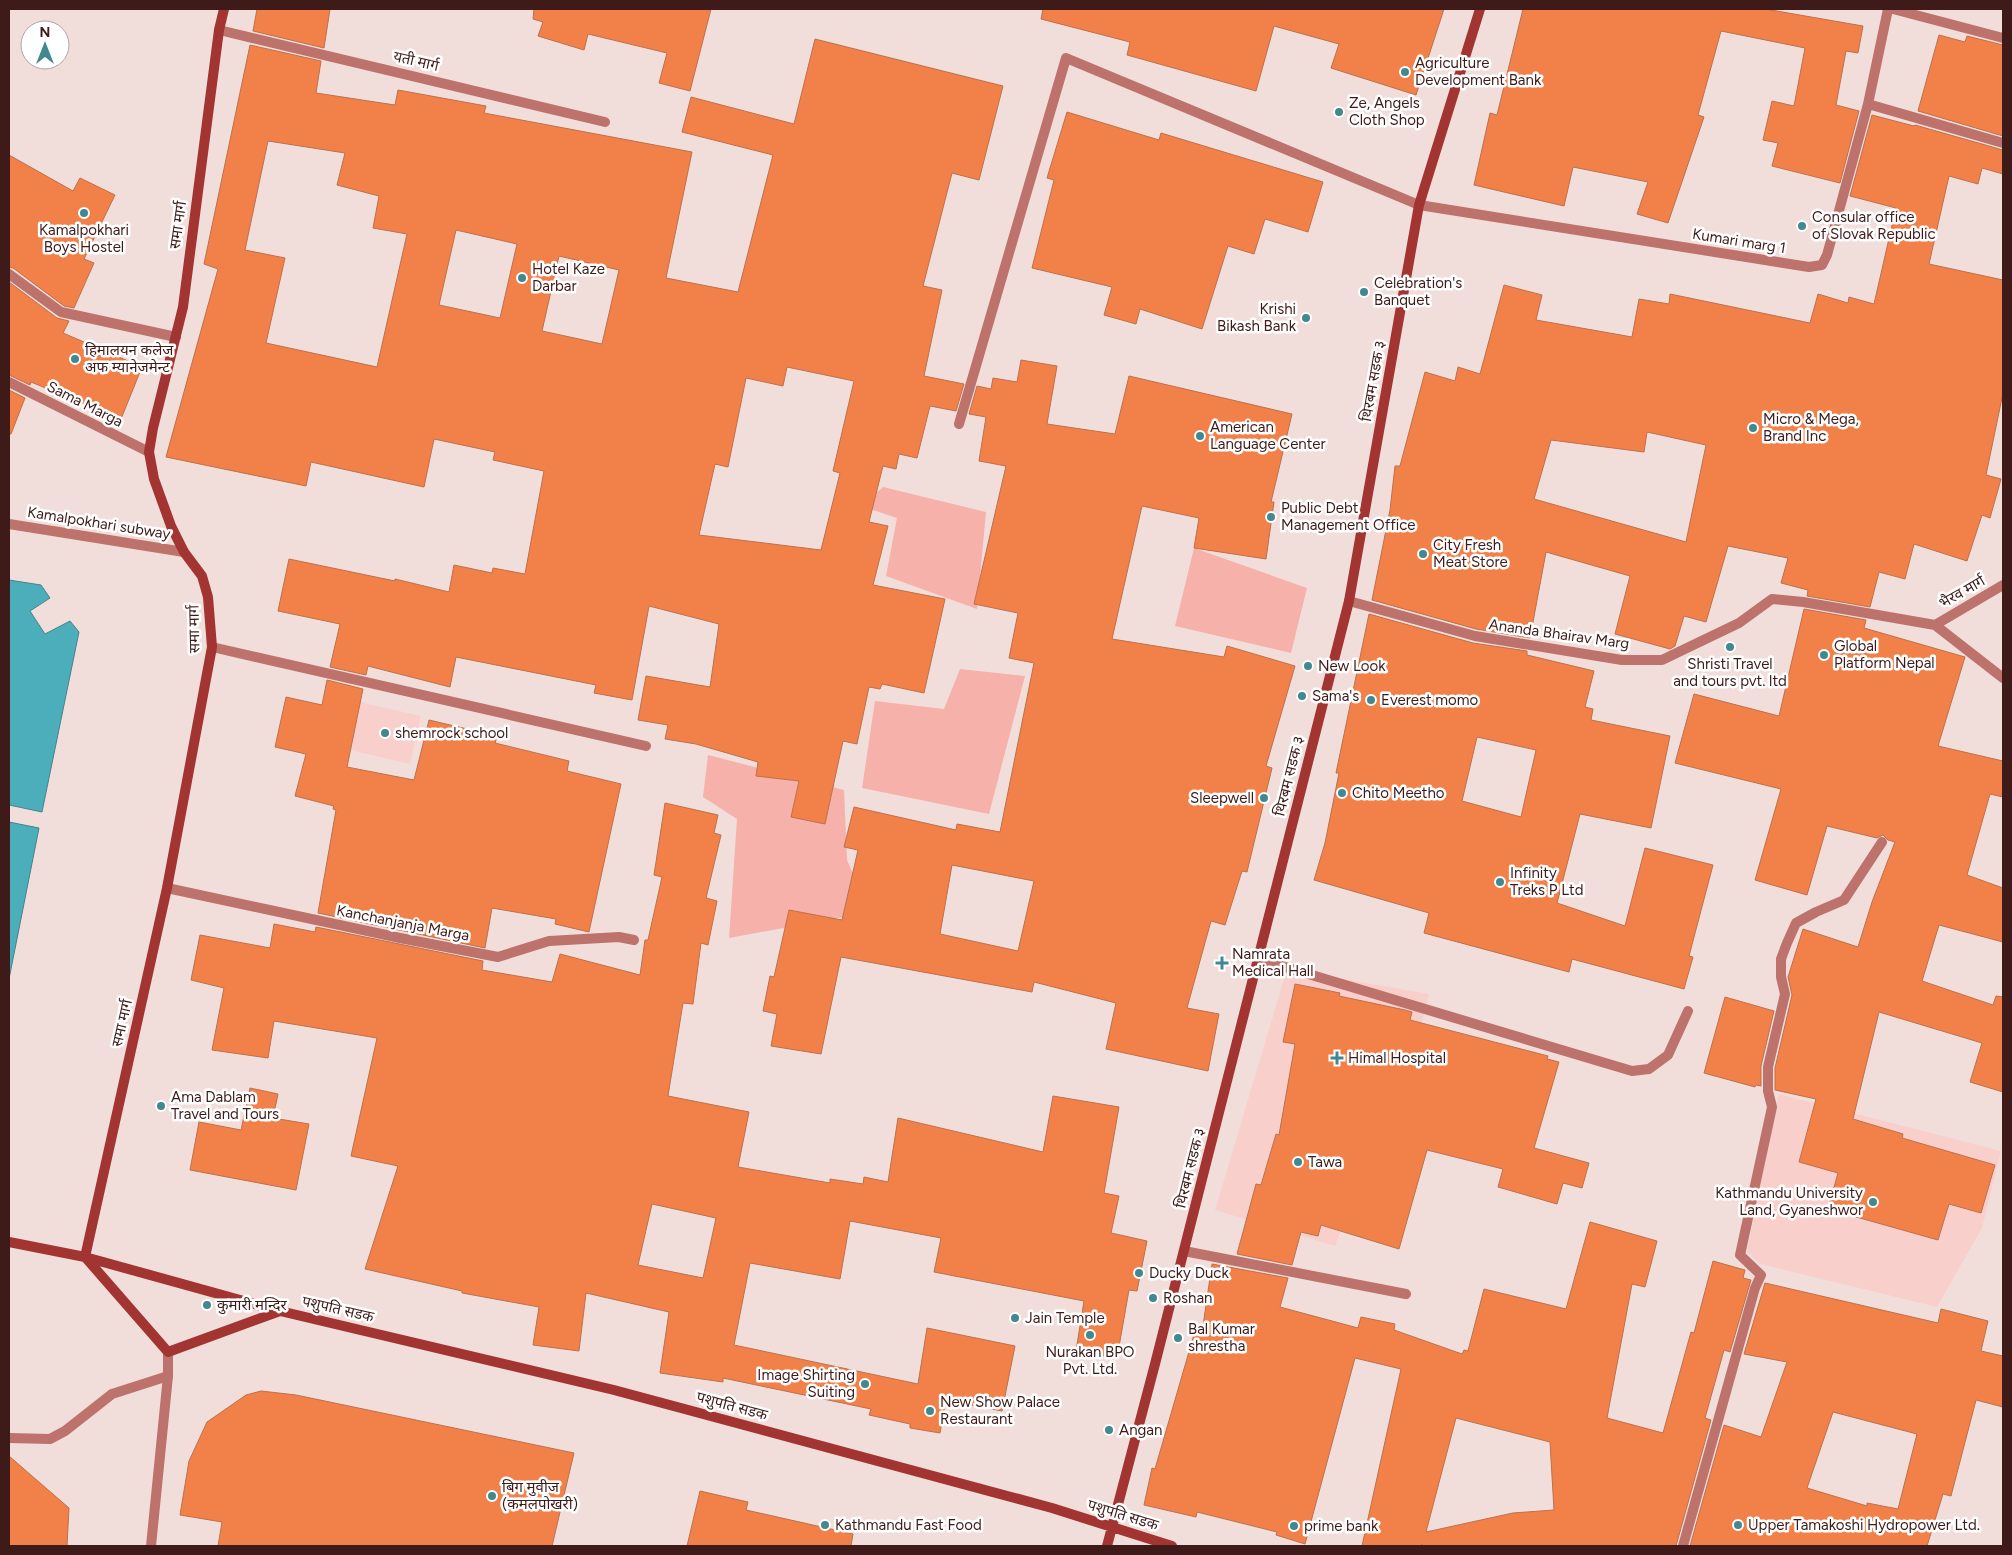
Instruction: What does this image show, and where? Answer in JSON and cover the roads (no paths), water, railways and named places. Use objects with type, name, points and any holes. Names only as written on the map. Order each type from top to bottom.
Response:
[{"type":"main road","name":"समा मार्ग","points":[[85,1257],[167,888],[212,647],[208,597],[202,576],[184,552],[171,526],[158,488],[149,452],[153,428],[183,307],[224,9]]},
{"type":"main road","name":"थिरबम सडक ३","points":[[1107,1546],[1349,601],[1419,205],[1480,9]]},
{"type":"main road","name":"पशुपति सडक","points":[[9,1242],[85,1257],[280,1311],[614,1390],[1052,1508],[1172,1546]]},
{"type":"main road","points":[[85,1257],[168,1352]]},
{"type":"main road","name":"पशुपति सडक","points":[[168,1352],[280,1311]]},
{"type":"street","name":"Kumari marg 1","points":[[1419,205],[1809,267],[1822,265],[1827,255],[1868,104],[1888,9]]},
{"type":"street","points":[[1892,9],[2003,38]]},
{"type":"street","name":"यती मार्ग","points":[[220,30],[605,122]]},
{"type":"street","points":[[959,424],[1066,58],[1419,205]]},
{"type":"street","points":[[1868,104],[2003,143]]},
{"type":"street","points":[[9,274],[61,312],[176,337]]},
{"type":"street","name":"Sama Marga","points":[[9,382],[149,452]]},
{"type":"street","name":"Kamalpokhari subway","points":[[9,524],[184,552]]},
{"type":"street","name":"भैरव मार्ग","points":[[1935,625],[2003,585]]},
{"type":"street","name":"Ananda Bhairav Marg","points":[[1349,601],[1475,636],[1622,660],[1662,660],[1739,623],[1772,599],[1803,602],[1935,625],[2003,678]]},
{"type":"street","points":[[212,647],[646,746]]},
{"type":"street","points":[[1683,1546],[1761,1275],[1740,1255],[1772,1107],[1768,1091],[1768,1067],[1785,994],[1780,977],[1781,959],[1796,924],[1816,912],[1844,900],[1882,842]]},
{"type":"street","name":"Kanchanjanja Marga","points":[[167,888],[498,957],[549,941],[619,937],[634,940]]},
{"type":"street","points":[[1258,959],[1632,1071],[1649,1069],[1668,1056],[1688,1011]]},
{"type":"street","points":[[1184,1251],[1406,1294]]},
{"type":"street","points":[[151,1546],[168,1376],[168,1352]]},
{"type":"street","points":[[9,1438],[50,1439],[65,1432],[112,1394],[168,1376]]},
{"type":"water","points":[[9,580],[41,585],[50,598],[30,611],[45,634],[70,621],[79,632],[42,812],[9,805]]},
{"type":"water","points":[[9,822],[39,828],[9,979]]},
{"type":"place","name":"Agriculture Development Bank","points":[[1405,72]]},
{"type":"place","name":"Ze, Angels Cloth Shop","points":[[1339,112]]},
{"type":"place","name":"Kamalpokhari Boys Hostel","points":[[84,213]]},
{"type":"place","name":"Consular office of Slovak Republic","points":[[1802,226]]},
{"type":"place","name":"Hotel Kaze Darbar","points":[[522,278]]},
{"type":"place","name":"Celebration's Banquet","points":[[1364,292]]},
{"type":"place","name":"Krishi Bikash Bank","points":[[1306,318]]},
{"type":"place","name":"हिमालयन कलेज अफ म्यानेजमेन्ट","points":[[75,359]]},
{"type":"place","name":"Micro & Mega, Brand Inc","points":[[1753,428]]},
{"type":"place","name":"American Language Center","points":[[1200,436]]},
{"type":"place","name":"Public Debt Management Office","points":[[1271,517]]},
{"type":"place","name":"City Fresh Meat Store","points":[[1423,554]]},
{"type":"place","name":"Shristi Travel and tours pvt. ltd","points":[[1730,647]]},
{"type":"place","name":"Global Platform Nepal","points":[[1824,655]]},
{"type":"place","name":"New Look","points":[[1308,666]]},
{"type":"place","name":"Sama's","points":[[1302,696]]},
{"type":"place","name":"Everest momo","points":[[1371,700]]},
{"type":"place","name":"shemrock school","points":[[385,733]]},
{"type":"place","name":"Chito Meetho","points":[[1342,793]]},
{"type":"place","name":"Sleepwell","points":[[1264,798]]},
{"type":"place","name":"Infinity Treks P Ltd","points":[[1500,882]]},
{"type":"place","name":"Namrata Medical Hall","points":[[1222,963]]},
{"type":"place","name":"Himal Hospital","points":[[1337,1058]]},
{"type":"place","name":"Ama Dablam Travel and Tours","points":[[161,1106]]},
{"type":"place","name":"Tawa","points":[[1298,1162]]},
{"type":"place","name":"Kathmandu University Land, Gyaneshwor","points":[[1873,1202]]},
{"type":"place","name":"Ducky Duck","points":[[1139,1273]]},
{"type":"place","name":"Roshan","points":[[1153,1298]]},
{"type":"place","name":"कुमारी मन्दिर","points":[[207,1305]]},
{"type":"place","name":"Jain Temple","points":[[1015,1318]]},
{"type":"place","name":"Nurakan BPO Pvt. Ltd.","points":[[1090,1335]]},
{"type":"place","name":"Bal Kumar shrestha","points":[[1178,1338]]},
{"type":"place","name":"Image Shirting Suiting","points":[[865,1384]]},
{"type":"place","name":"New Show Palace Restaurant","points":[[930,1411]]},
{"type":"place","name":"Angan","points":[[1109,1430]]},
{"type":"place","name":"बिग मुवीज (कमलपोखरी)","points":[[492,1496]]},
{"type":"place","name":"Kathmandu Fast Food","points":[[825,1525]]},
{"type":"place","name":"Upper Tamakoshi Hydropower Ltd.","points":[[1738,1525]]},
{"type":"place","name":"prime bank","points":[[1294,1526]]}]
